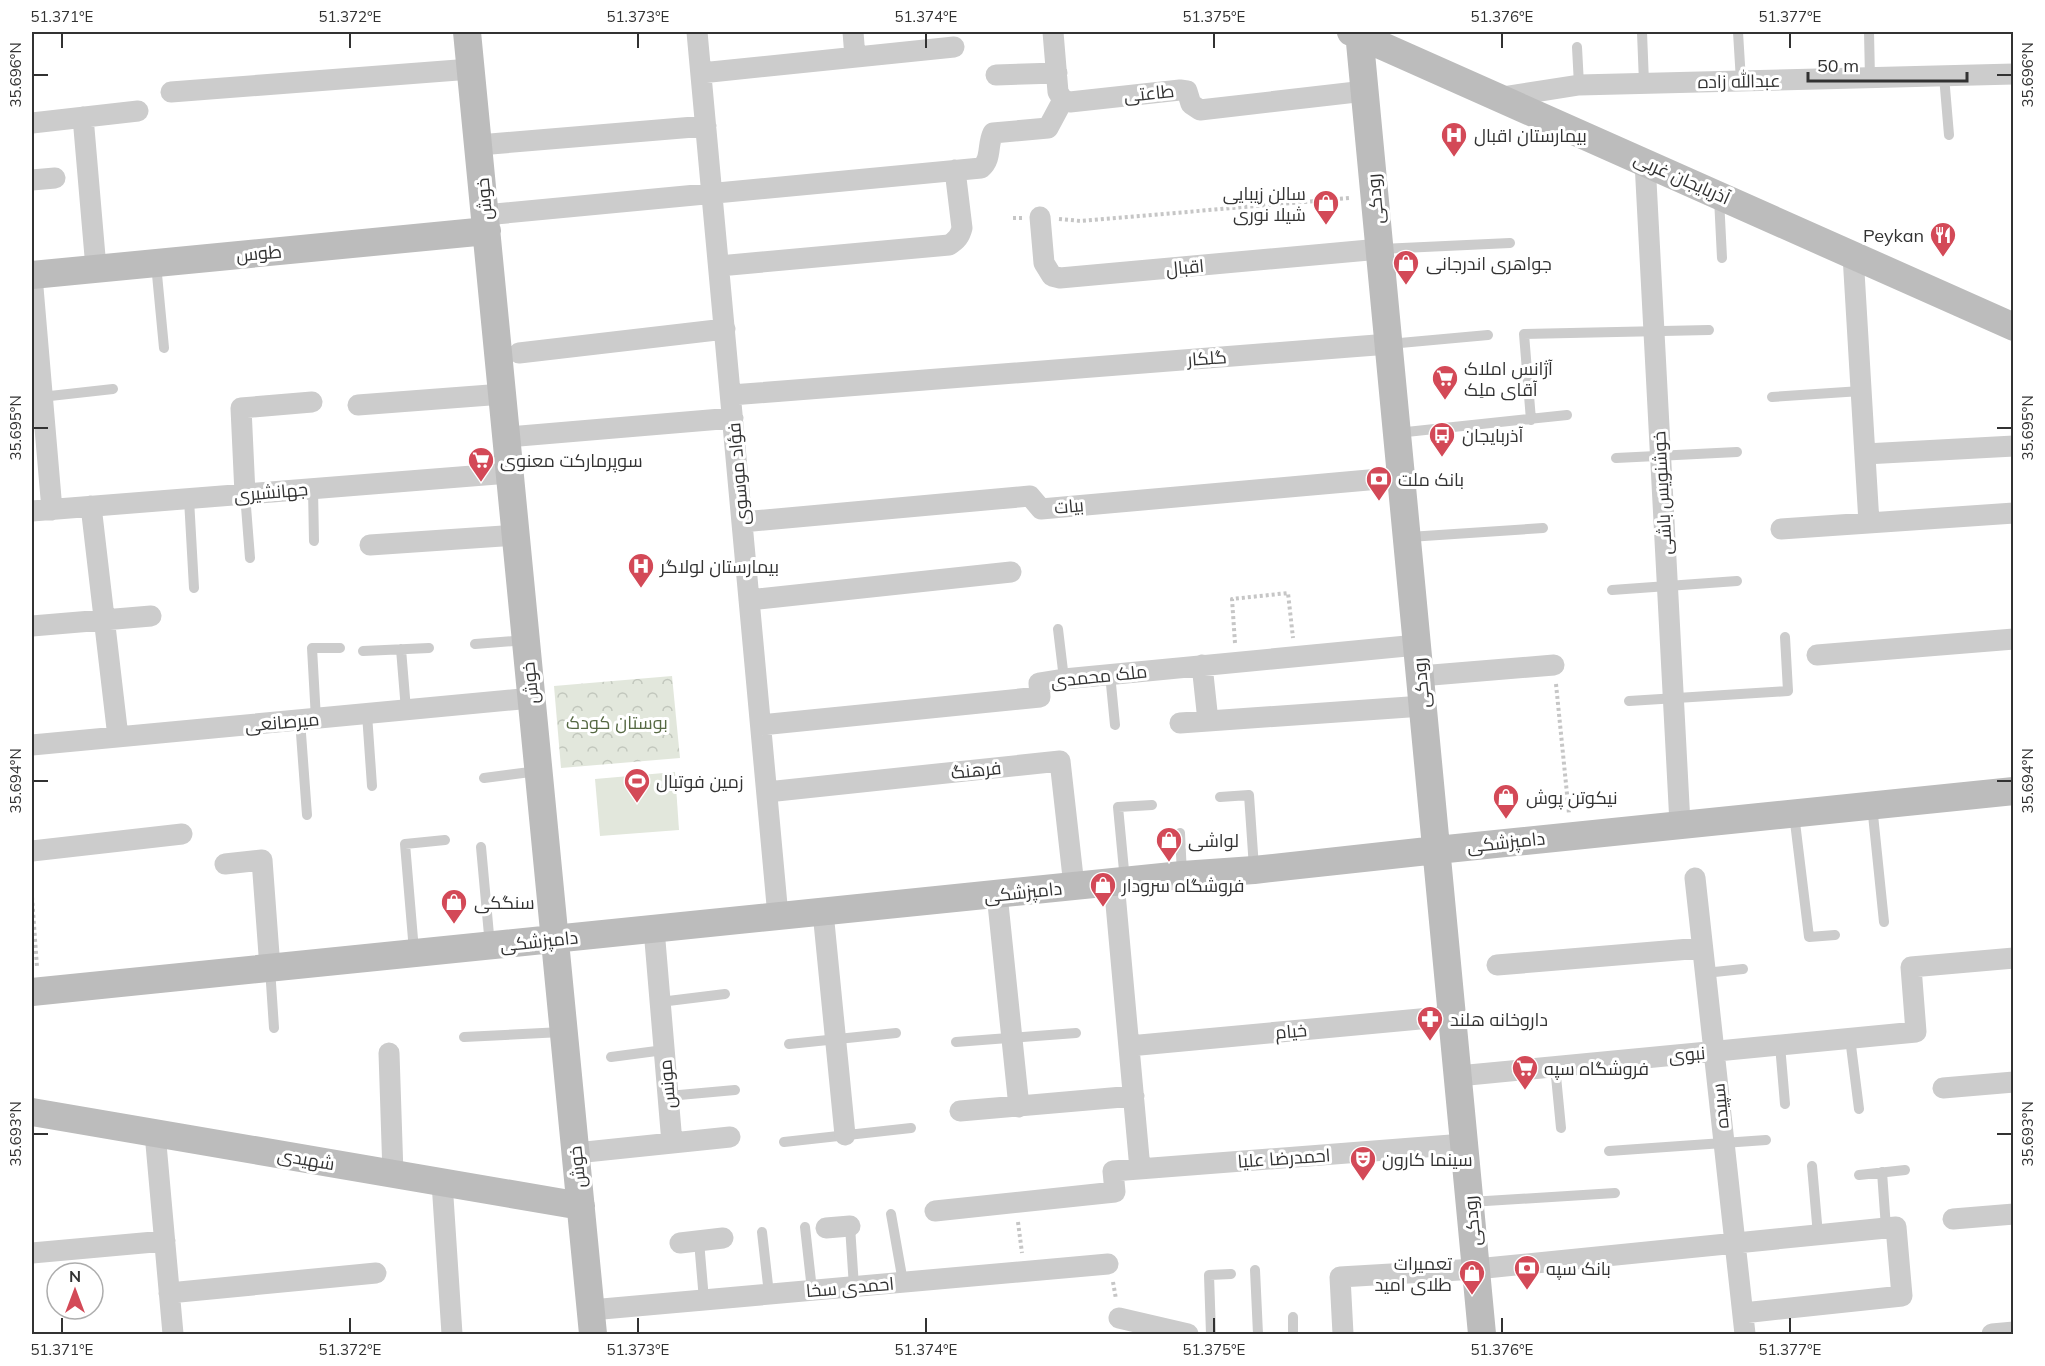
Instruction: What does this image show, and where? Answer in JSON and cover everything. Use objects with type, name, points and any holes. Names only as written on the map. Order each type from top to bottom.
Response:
[{"type":"main road","name":"خوش","points":[[468,32],[592,1322]]},
{"type":"main road","name":"رودکی","points":[[1357,33],[1365,91],[1482,1335]]},
{"type":"main road","name":"آذربایجان غربی","points":[[1357,33],[2013,327]]},
{"type":"main road","name":"طوس","points":[[32,275],[486,223]]},
{"type":"main road","name":"دامپزشکی","points":[[35,992],[1182,875],[1254,870],[2013,791]]},
{"type":"main road","name":"شهیدی","points":[[32,1112],[581,1206]]},
{"type":"street","name":"فؤاد موسوی","points":[[697,32],[778,916]]},
{"type":"street","points":[[853,32],[855,57]]},
{"type":"street","points":[[486,223],[712,193],[981,168],[988,162],[990,139],[993,133],[1048,128],[1063,100],[1058,92],[1053,32]]},
{"type":"street","points":[[701,73],[954,47]]},
{"type":"street","points":[[171,92],[471,69]]},
{"type":"street","points":[[996,75],[1057,73]]},
{"type":"street","name":"عبدالله زاده","points":[[1502,97],[1579,85],[2013,74]]},
{"type":"street","name":"طاعتی","points":[[1063,100],[1070,102],[1185,90],[1189,93],[1191,104],[1200,110],[1365,91]]},
{"type":"street","points":[[32,123],[138,111]]},
{"type":"street","points":[[83,117],[96,268]]},
{"type":"street","points":[[479,145],[706,126]]},
{"type":"street","name":"خوشنویس باشی","points":[[1645,162],[1680,824]]},
{"type":"street","points":[[719,266],[949,244],[956,241],[962,228],[955,170]]},
{"type":"street","points":[[32,180],[55,178]]},
{"type":"street","name":"اقبال","points":[[1040,217],[1044,262],[1052,276],[1060,278],[1380,249]]},
{"type":"street","points":[[1853,255],[1869,523]]},
{"type":"street","points":[[32,275],[42,511]]},
{"type":"street","points":[[519,352],[724,329]]},
{"type":"street","name":"گلکار","points":[[731,395],[1389,344]]},
{"type":"street","points":[[358,405],[502,394]]},
{"type":"street","points":[[245,494],[241,408],[312,402]]},
{"type":"street","points":[[507,437],[733,418]]},
{"type":"street","points":[[1865,454],[2013,446]]},
{"type":"street","name":"جهانشیری","points":[[42,511],[510,472]]},
{"type":"street","name":"بیات","points":[[742,522],[1030,496],[1041,508],[1402,477]]},
{"type":"street","points":[[91,506],[117,737]]},
{"type":"street","points":[[1781,529],[2013,513]]},
{"type":"street","points":[[370,545],[516,535]]},
{"type":"street","points":[[749,600],[1011,572]]},
{"type":"street","points":[[32,627],[151,616]]},
{"type":"street","points":[[1817,655],[2013,639]]},
{"type":"street","name":"ملک محمدی","points":[[761,725],[1040,698],[1039,683],[1064,679],[1417,645]]},
{"type":"street","points":[[1202,665],[1208,721]]},
{"type":"street","points":[[1420,676],[1554,665]]},
{"type":"street","name":"میرصانعی","points":[[32,745],[532,699]]},
{"type":"street","points":[[1180,723],[1423,706]]},
{"type":"street","name":"فرهنگ","points":[[767,792],[1060,761],[1074,886]]},
{"type":"street","points":[[32,850],[182,834]]},
{"type":"street","points":[[225,864],[262,860],[270,968]]},
{"type":"street","name":"سپیده","points":[[1695,878],[1745,1335]]},
{"type":"street","points":[[1120,882],[1129,1046],[1140,1169]]},
{"type":"street","points":[[997,894],[1019,1107]]},
{"type":"street","points":[[823,912],[845,1135]]},
{"type":"street","name":"مونس","points":[[654,929],[672,1143]]},
{"type":"street","points":[[1497,965],[1702,948]]},
{"type":"street","name":"نبوی","points":[[1458,1076],[1916,1032],[1911,967],[2013,958]]},
{"type":"street","name":"خیام","points":[[1129,1046],[1452,1016]]},
{"type":"street","points":[[389,1053],[393,1174]]},
{"type":"street","points":[[1943,1088],[2013,1082]]},
{"type":"street","points":[[960,1111],[1134,1096]]},
{"type":"street","points":[[155,1133],[173,1335]]},
{"type":"street","points":[[576,1153],[730,1137]]},
{"type":"street","name":"احمدرضا علیا","points":[[1017,1202],[1115,1192],[1113,1171],[1464,1144]]},
{"type":"street","points":[[442,1182],[452,1335]]},
{"type":"street","points":[[935,1211],[1017,1202]]},
{"type":"street","points":[[1953,1219],[2013,1214]]},
{"type":"street","points":[[815,1227],[850,1226]]},
{"type":"street","points":[[1343,1335],[1340,1277],[1476,1269],[1896,1227],[1902,1296],[1743,1313]]},
{"type":"street","points":[[690,1242],[723,1238]]},
{"type":"street","points":[[32,1253],[165,1241]]},
{"type":"street","name":"احمدی سخا","points":[[592,1322],[704,1300],[1108,1264]]},
{"type":"street","points":[[169,1293],[376,1273]]},
{"type":"street","points":[[1119,1318],[1188,1335]]},
{"type":"street","points":[[1992,1335],[2013,1332]]},
{"type":"lane","points":[[1642,32],[1644,83]]},
{"type":"lane","points":[[1738,32],[1740,81]]},
{"type":"lane","points":[[1869,32],[1869,78]]},
{"type":"lane","points":[[1577,47],[1579,85]]},
{"type":"lane","points":[[1944,76],[1949,135]]},
{"type":"lane","points":[[1719,195],[1722,258]]},
{"type":"lane","points":[[1380,249],[1510,243]]},
{"type":"lane","points":[[156,262],[164,348]]},
{"type":"lane","points":[[1532,420],[1524,334],[1709,330]]},
{"type":"lane","points":[[1389,344],[1488,334]]},
{"type":"lane","points":[[37,397],[113,388]]},
{"type":"lane","points":[[1772,397],[1861,391]]},
{"type":"lane","points":[[1397,433],[1567,415]]},
{"type":"lane","points":[[1616,458],[1737,452]]},
{"type":"lane","points":[[313,488],[314,541]]},
{"type":"lane","points":[[245,494],[250,558]]},
{"type":"lane","points":[[189,499],[194,588]]},
{"type":"lane","points":[[1407,537],[1543,528]]},
{"type":"lane","points":[[1612,590],[1737,581]]},
{"type":"lane","points":[[1058,629],[1064,679]]},
{"type":"lane","points":[[1629,701],[1788,692],[1785,637]]},
{"type":"lane","points":[[475,644],[526,640]]},
{"type":"lane","points":[[307,815],[308,719],[312,648],[340,648]]},
{"type":"lane","points":[[363,651],[429,648]]},
{"type":"lane","points":[[401,649],[406,710]]},
{"type":"lane","points":[[1110,675],[1115,725]]},
{"type":"lane","points":[[367,714],[372,786]]},
{"type":"lane","points":[[484,778],[539,771]]},
{"type":"lane","points":[[1220,797],[1249,795],[1254,870]]},
{"type":"lane","points":[[1872,805],[1884,922]]},
{"type":"lane","points":[[1120,882],[1119,807],[1152,806]]},
{"type":"lane","points":[[1794,813],[1809,938],[1835,935]]},
{"type":"lane","points":[[1180,833],[1182,875]]},
{"type":"lane","points":[[414,953],[405,844],[445,840]]},
{"type":"lane","points":[[481,848],[490,946]]},
{"type":"lane","points":[[270,968],[274,1028]]},
{"type":"lane","points":[[1705,973],[1743,969]]},
{"type":"lane","points":[[660,1002],[725,994]]},
{"type":"lane","points":[[464,1037],[564,1032]]},
{"type":"lane","points":[[789,1044],[896,1033]]},
{"type":"lane","points":[[956,1042],[1076,1033]]},
{"type":"lane","points":[[1850,1038],[1859,1109]]},
{"type":"lane","points":[[1780,1045],[1785,1104]]},
{"type":"lane","points":[[610,1057],[664,1050]]},
{"type":"lane","points":[[1555,1066],[1561,1128]]},
{"type":"lane","points":[[668,1096],[735,1090]]},
{"type":"lane","points":[[784,1142],[911,1128]]},
{"type":"lane","points":[[1609,1151],[1766,1140]]},
{"type":"lane","points":[[1812,1166],[1818,1235]]},
{"type":"lane","points":[[1859,1175],[1905,1170]]},
{"type":"lane","points":[[1882,1172],[1886,1228]]},
{"type":"lane","points":[[1470,1202],[1615,1193]]},
{"type":"lane","points":[[891,1214],[903,1282]]},
{"type":"lane","points":[[850,1226],[854,1287]]},
{"type":"lane","points":[[812,1290],[815,1227]]},
{"type":"lane","points":[[762,1232],[769,1294]]},
{"type":"lane","points":[[690,1242],[704,1300]]},
{"type":"lane","points":[[1255,1270],[1258,1335]]},
{"type":"lane","points":[[1211,1335],[1209,1275],[1231,1274]]},
{"type":"lane","points":[[1293,1317],[1293,1335]]},
{"type":"path","points":[[1012,218],[1040,217],[1081,221],[1375,196]]},
{"type":"path","points":[[1236,661],[1232,599],[1288,593],[1295,657]]},
{"type":"path","points":[[1554,665],[1571,836]]},
{"type":"path","points":[[32,897],[35,992]]},
{"type":"path","points":[[1017,1202],[1023,1272]]},
{"type":"green space","name":"بوستان کودک","points":[[672,676],[680,758],[561,768],[554,686]]},
{"type":"green space","name":"زمین فوتبال","points":[[675,772],[679,830],[600,836],[595,779]]},
{"type":"place","name":"بیمارستان اقبال","points":[[1454,158]]},
{"type":"place","name":"سالن زیبایی شیلا نوری","points":[[1326,226]]},
{"type":"place","name":"Peykan","points":[[1943,258]]},
{"type":"place","name":"جواهری اندرجانی","points":[[1406,286]]},
{"type":"place","name":"آژانس املاک آقای ملِک","points":[[1445,401]]},
{"type":"place","name":"آذربایجان","points":[[1442,458]]},
{"type":"place","name":"سوپرمارکت معنوی","points":[[481,483]]},
{"type":"place","name":"بانک ملت","points":[[1379,502]]},
{"type":"place","name":"بیمارستان لولاگر","points":[[641,589]]},
{"type":"place","name":"زمین فوتبال","points":[[637,804]]},
{"type":"place","name":"نیکوتن پوش","points":[[1506,820]]},
{"type":"place","name":"لواشی","points":[[1169,863]]},
{"type":"place","name":"فروشگاه سرودار","points":[[1103,908]]},
{"type":"place","name":"سنگکی","points":[[454,925]]},
{"type":"place","name":"داروخانه هلند","points":[[1430,1042]]},
{"type":"place","name":"فروشگاه سپه","points":[[1525,1091]]},
{"type":"place","name":"سینما کارون","points":[[1363,1182]]},
{"type":"place","name":"بانک سپه","points":[[1527,1291]]},
{"type":"place","name":"تعمیرات طلای امید","points":[[1472,1296]]}]
